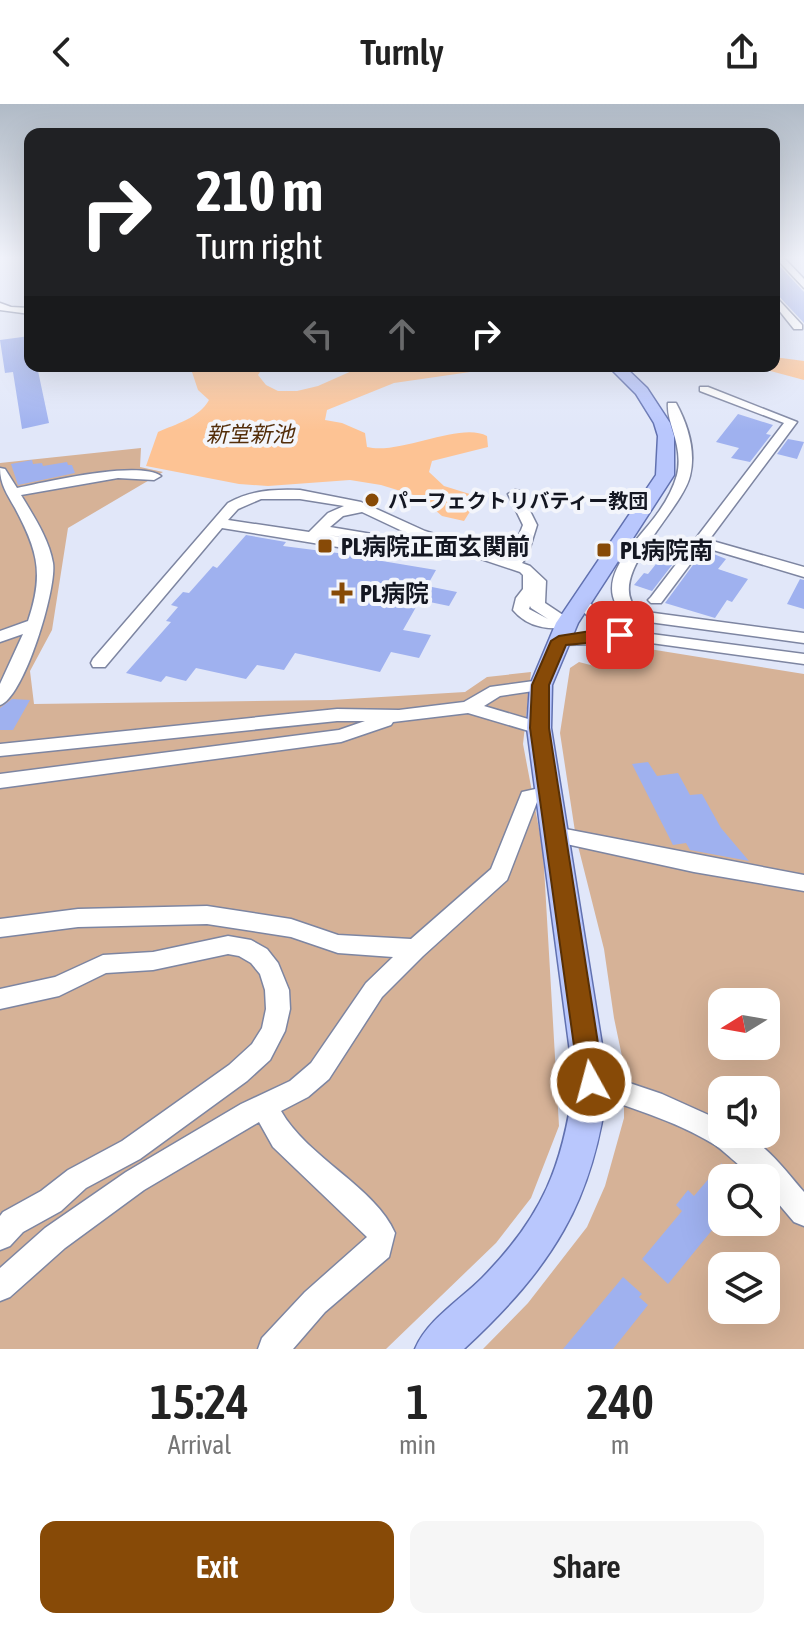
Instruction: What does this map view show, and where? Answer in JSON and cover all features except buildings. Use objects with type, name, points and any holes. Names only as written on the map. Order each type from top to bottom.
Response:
[{"type":"main road","points":[[435,1349],[490,1300],[525,1260],[557,1213],[576,1169],[588,1126],[591,1082],[539,728],[541,685],[568,622],[665,475],[666,436],[662,423],[642,391],[621,372]]},
{"type":"street","points":[[656,600],[791,422],[704,389]]},
{"type":"street","points":[[672,406],[685,444],[687,459],[683,482],[620,578],[622,604],[634,615],[804,638]]},
{"type":"street","points":[[0,472],[14,492],[46,566],[40,614],[32,625],[13,676],[0,699]]},
{"type":"street","points":[[14,492],[118,474],[154,476]]},
{"type":"street","points":[[512,564],[520,557],[530,525],[515,494]]},
{"type":"street","points":[[99,663],[218,523],[244,497],[255,496],[324,498],[368,509],[416,532],[530,573],[531,590],[524,598],[521,610],[526,617],[543,624],[601,619],[643,635]]},
{"type":"street","points":[[218,523],[315,533],[329,516],[340,510],[368,509]]},
{"type":"street","points":[[701,542],[804,572]]},
{"type":"street","points":[[568,622],[597,635],[643,635],[804,659]]},
{"type":"street","points":[[0,637],[32,625]]},
{"type":"street","points":[[0,750],[322,716],[399,716],[468,707],[496,691],[541,685]]},
{"type":"street","points":[[468,707],[539,728]]},
{"type":"street","points":[[0,781],[341,736],[399,716]]},
{"type":"street","points":[[0,1287],[55,1238],[135,1181],[250,1113],[299,1089],[320,1071],[374,990],[500,874],[529,797],[549,793]]},
{"type":"street","points":[[555,835],[804,883]]},
{"type":"street","points":[[0,928],[78,918],[207,915],[291,928],[338,944],[415,949]]},
{"type":"street","points":[[0,999],[59,986],[103,964],[153,961],[228,945],[243,947],[259,956],[270,970],[278,1009],[273,1031],[261,1052],[238,1073],[131,1150],[91,1171],[51,1201],[13,1222],[0,1236]]},
{"type":"street","points":[[591,1082],[650,1099],[718,1131],[767,1171],[804,1212]]},
{"type":"street","points":[[265,1108],[282,1138],[372,1221],[381,1233],[379,1247],[315,1302],[273,1349]]},
{"type":"shaded area","points":[[141,448],[140,467],[163,472],[68,528],[52,630],[30,671],[34,704],[331,700],[465,692],[487,677],[531,672],[523,744],[543,850],[559,1126],[531,1198],[496,1243],[386,1349],[0,1349],[0,463]]},
{"type":"shaded area","points":[[643,648],[804,674],[804,1349],[483,1349],[528,1303],[587,1227],[605,1186],[624,1118],[624,1066],[604,949],[576,838],[560,733],[570,668],[579,662],[598,667],[641,664]]},
{"type":"water","points":[[780,358],[804,361],[804,380],[774,372],[780,372]]},
{"type":"water","name":"新堂新池","points":[[192,372],[260,372],[258,375],[266,385],[278,391],[297,391],[318,386],[350,372],[470,372],[394,383],[327,410],[325,420],[342,423],[365,433],[367,447],[396,447],[462,433],[476,432],[487,436],[488,447],[432,461],[429,472],[444,486],[473,495],[474,505],[464,521],[442,516],[420,497],[381,485],[350,480],[268,486],[239,484],[146,466],[158,432],[193,416],[205,406],[209,400],[198,390]]},
{"type":"place","name":"パーフェクト リバティー教団","points":[[372,500]]},
{"type":"place","name":"PL病院正面玄関前","points":[[325,546]]},
{"type":"place","name":"PL病院南","points":[[604,550]]},
{"type":"place","name":"PL病院","points":[[342,593]]},
{"type":"route","points":[[591,1082],[539,728],[541,685],[549,659],[559,641],[620,635]]}]
